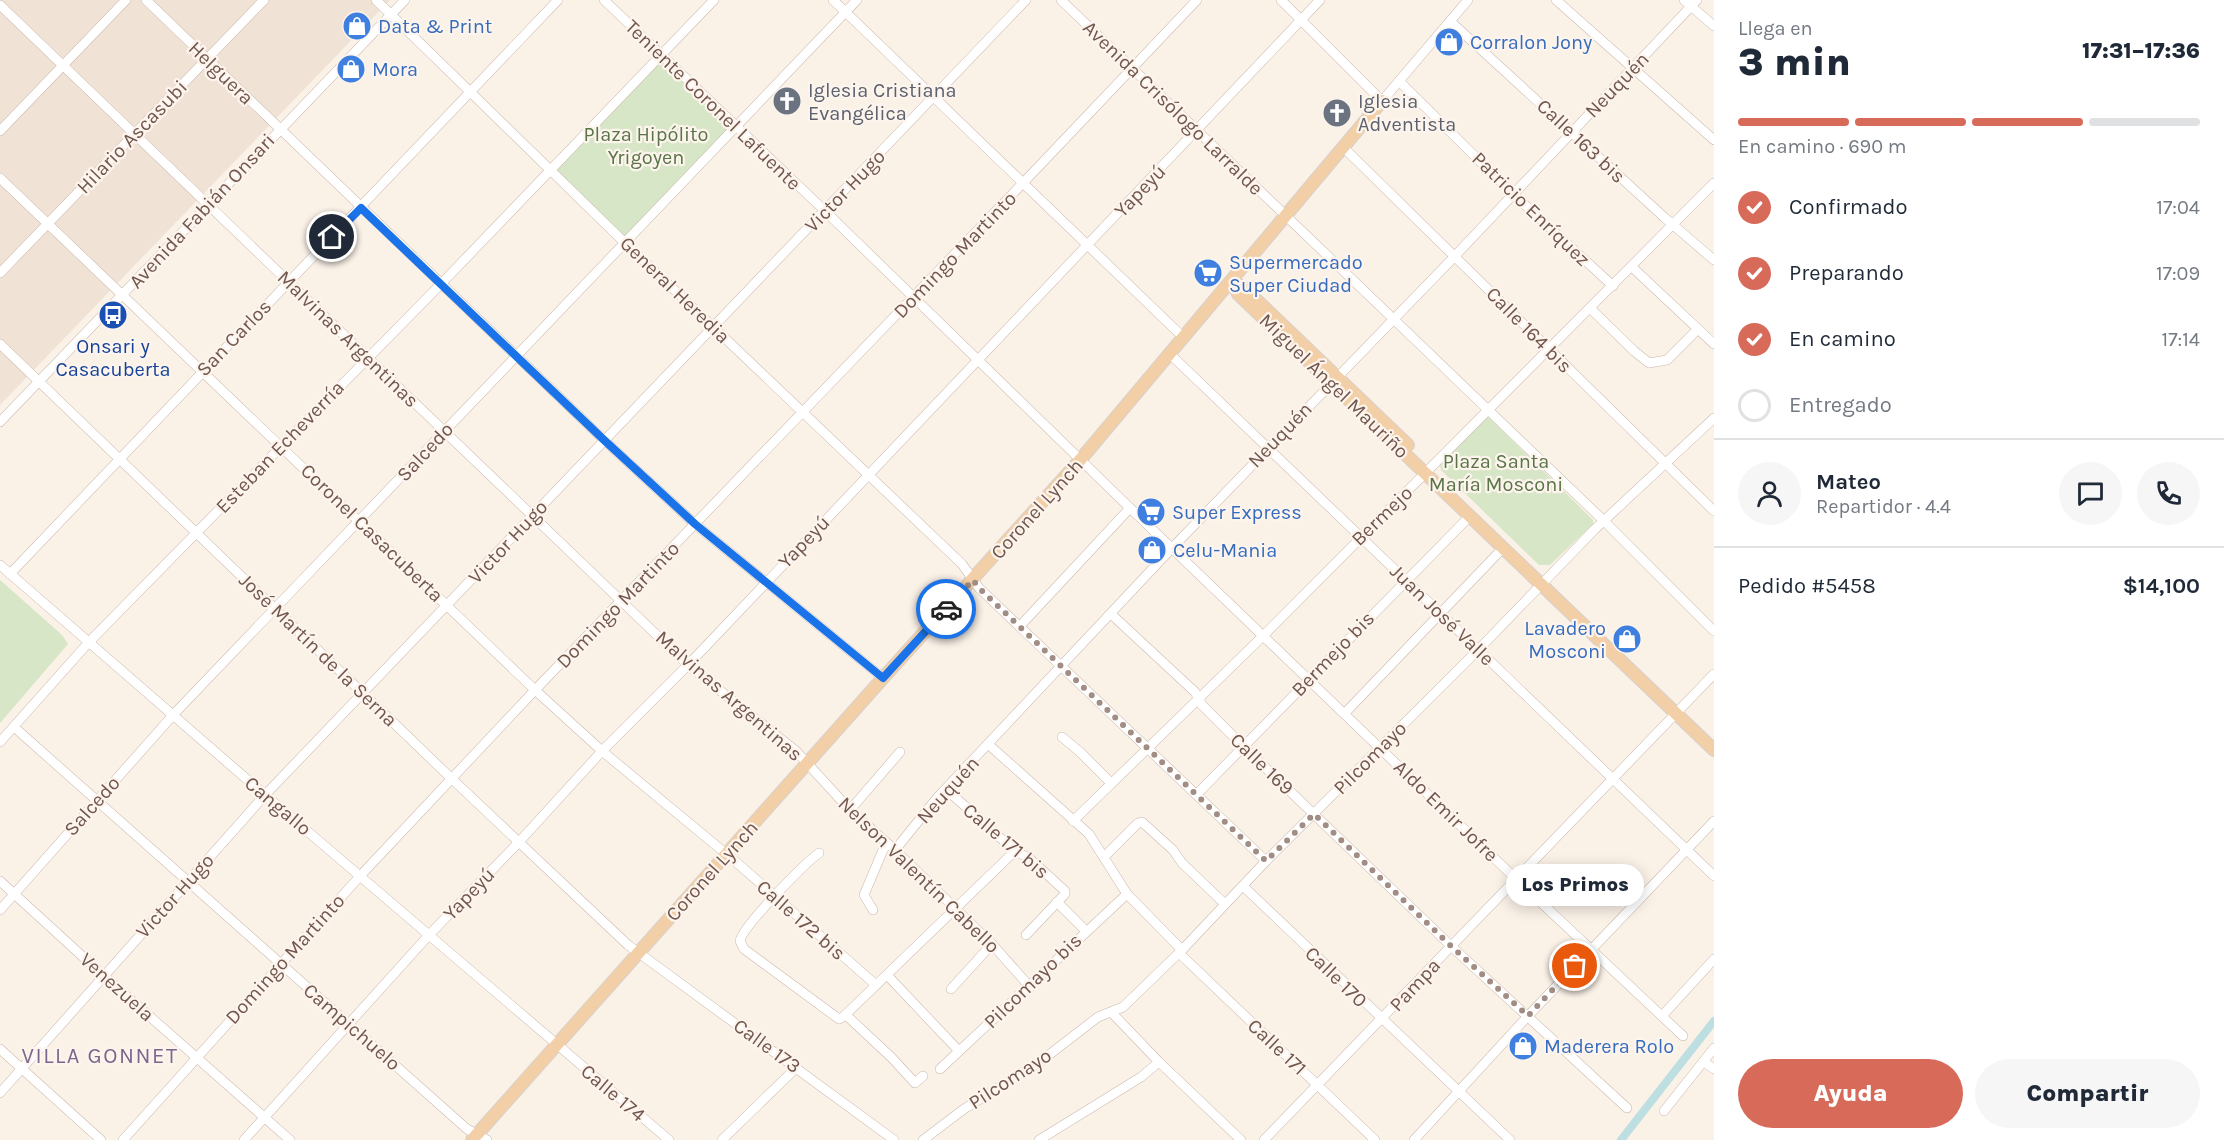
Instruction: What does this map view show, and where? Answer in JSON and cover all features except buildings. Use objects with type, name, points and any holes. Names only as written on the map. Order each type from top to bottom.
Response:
[{"type":"main road","name":"Coronel Lynch","points":[[478,1138],[726,854],[1081,459],[1383,101]]},
{"type":"main road","name":"Miguel Ángel Mauriño","points":[[1231,281],[1238,294],[1335,380],[1677,710],[1714,750]]},
{"type":"main road","name":"Miguel Ángel Mauriño","points":[[1428,470],[1503,548],[1544,582]]},
{"type":"main road","name":"Miguel Ángel Mauriño","points":[[1677,710],[1714,740]]},
{"type":"street","points":[[0,131],[126,0]]},
{"type":"street","name":"Helguera","points":[[146,0],[441,285],[695,524],[883,678]]},
{"type":"street","name":"Hilario Ascasubi","points":[[0,273],[264,0]]},
{"type":"street","name":"General Heredia","points":[[376,0],[624,242],[962,564],[973,580]]},
{"type":"street","name":"Avenida Fabián Onsari","points":[[0,422],[405,0]]},
{"type":"street","name":"San Carlos","points":[[10,574],[558,0]]},
{"type":"street","name":"Teniente Coronel Lafuente","points":[[604,0],[1081,459]]},
{"type":"street","name":"Esteban Echeverría","points":[[0,742],[89,642],[441,285],[714,0]]},
{"type":"street","points":[[833,0],[1184,338]]},
{"type":"street","name":"Salcedo","points":[[0,910],[174,714],[856,0]]},
{"type":"street","name":"Victor Hugo","points":[[0,1093],[265,795],[935,98],[1026,0]]},
{"type":"street","name":"Avenida Crisólogo Larralde","points":[[1061,0],[1604,521],[1714,630]]},
{"type":"street","name":"Domingo Martinto","points":[[123,1140],[361,875],[535,690],[1197,0]]},
{"type":"street","points":[[1281,0],[1383,101]]},
{"type":"street","name":"Yapeyú","points":[[243,1140],[429,935],[519,842],[602,751],[688,665],[1320,0]]},
{"type":"street","name":"Coronel Lynch","points":[[1383,101],[1468,0]]},
{"type":"street","points":[[1556,0],[1714,140]]},
{"type":"street","points":[[1691,2],[1714,26]]},
{"type":"street","name":"Neuquén","points":[[873,910],[864,895],[882,850],[891,847],[947,790],[1268,447],[1454,258],[1633,69],[1691,2]]},
{"type":"street","name":"Malvinas Argentinas","points":[[1,3],[134,135],[623,600],[688,665],[796,751],[808,764]]},
{"type":"street","name":"Calle 163 bis","points":[[1450,21],[1714,260]]},
{"type":"street","name":"Patricio Enríquez","points":[[1400,81],[1513,194],[1612,286]]},
{"type":"street","name":"Calle 164 bis","points":[[1344,148],[1714,512]]},
{"type":"street","name":"Coronel Casacuberta","points":[[0,178],[535,690],[602,751],[726,854]]},
{"type":"street","name":"Bermejo","points":[[1073,820],[1264,635],[1360,536],[1714,183]]},
{"type":"street","points":[[1632,267],[1714,344]]},
{"type":"street","points":[[1590,308],[1649,363],[1667,360],[1698,329]]},
{"type":"street","name":"José Martín de la Serna","points":[[0,344],[452,779],[639,953]]},
{"type":"street","name":"Juan José Valle","points":[[1170,354],[1714,876]]},
{"type":"street","name":"Pilcomayo","points":[[923,1140],[964,1109],[1041,1061],[1098,1017],[1123,1007],[1180,952],[1266,861],[1604,521],[1714,418]]},
{"type":"street","name":"Aldo Emir Jofre","points":[[1081,459],[1516,879],[1683,1035]]},
{"type":"street","points":[[1020,626],[1130,508]]},
{"type":"street","name":"Bermejo bis","points":[[1197,794],[1470,516]]},
{"type":"street","points":[[1345,713],[1503,548]]},
{"type":"street","name":"Cangallo","points":[[0,565],[558,1045]]},
{"type":"street","points":[[973,580],[1266,861]]},
{"type":"street","name":"Calle 169","points":[[1111,614],[1195,692],[1202,705],[1243,746],[1451,946],[1627,1108]]},
{"type":"street","name":"Pampa","points":[[1264,1140],[1714,674]]},
{"type":"street","name":"Campichuelo","points":[[14,727],[478,1138]]},
{"type":"street","points":[[1062,737],[1111,783]]},
{"type":"street","name":"Calle 171","points":[[989,745],[1089,834],[1127,894],[1180,952],[1375,1140]]},
{"type":"street","points":[[850,810],[900,752]]},
{"type":"street","name":"Nelson Valentín Cabello","points":[[808,764],[850,810],[992,944],[1030,987]]},
{"type":"street","name":"Calle 171 bis","points":[[947,790],[1015,851],[1029,858],[1065,891],[1058,902],[1086,931]]},
{"type":"street","points":[[1414,1140],[1528,1016],[1714,821]]},
{"type":"street","points":[[1104,857],[1138,823],[1142,822],[1173,850],[1182,863],[1225,904]]},
{"type":"street","points":[[842,1017],[1015,851]]},
{"type":"street","points":[[819,853],[806,863],[743,932],[740,941],[744,949],[842,1017],[891,1057],[915,1083],[923,1076]]},
{"type":"street","name":"Calle 172 bis","points":[[726,854],[876,985]]},
{"type":"street","name":"Venezuela","points":[[0,881],[290,1140]]},
{"type":"street","name":"Calle 170","points":[[1243,886],[1510,1140]]},
{"type":"street","name":"Pilcomayo bis","points":[[939,1069],[1030,987],[1127,894]]},
{"type":"street","points":[[1026,935],[1058,902]]},
{"type":"street","points":[[951,989],[992,944]]},
{"type":"street","name":"Calle 173","points":[[639,953],[894,1140]]},
{"type":"street","points":[[1662,1016],[1714,959]]},
{"type":"street","points":[[887,975],[959,1051]]},
{"type":"street","points":[[1112,1013],[1241,1140]]},
{"type":"street","name":"Calle 174","points":[[558,1045],[669,1140]]},
{"type":"street","points":[[1664,1112],[1714,1048]]},
{"type":"street","points":[[0,1049],[101,1140]]},
{"type":"street","points":[[1041,1139],[1141,1077],[1160,1062]]},
{"type":"street","points":[[1704,1062],[1714,1069]]},
{"type":"street","points":[[722,1140],[796,1068]]},
{"type":"shaded area","points":[[0,0],[390,0],[0,405]]},
{"type":"green space","name":"Plaza Hipólito Yrigoyen","points":[[661,55],[735,127],[624,242],[551,169]]},
{"type":"green space","name":"Plaza Santa María Mosconi","points":[[1488,416],[1593,520],[1593,524],[1550,565],[1539,565],[1441,470],[1440,464]]},
{"type":"green space","points":[[0,580],[62,635],[68,644],[0,723]]},
{"type":"waterway","points":[[1621,1140],[1714,1021]]},
{"type":"way so far","points":[[946,609],[973,580],[1266,861],[1314,814],[1451,946],[1528,1016],[1575,966]]},
{"type":"place","name":"Data & Print","points":[[357,26]]},
{"type":"place","name":"Corralon Jony","points":[[1449,42]]},
{"type":"place","name":"Mora","points":[[351,69]]},
{"type":"place","name":"Iglesia Cristiana Evangélica","points":[[787,101]]},
{"type":"place","name":"Iglesia Adventista","points":[[1337,113]]},
{"type":"place","name":"Supermercado Super Ciudad","points":[[1208,273]]},
{"type":"place","name":"Onsari y Casacuberta","points":[[113,315]]},
{"type":"place","name":"Super Express","points":[[1151,512]]},
{"type":"place","name":"Celu-Mania","points":[[1152,550]]},
{"type":"place","name":"Lavadero Mosconi","points":[[1627,639]]},
{"type":"place","name":"Los Primos","points":[[1575,966]]},
{"type":"place","name":"Maderera Rolo","points":[[1523,1046]]},
{"type":"district","name":"VILLA GONNET","points":[[100,1056]]},
{"type":"route","points":[[332,237],[361,208],[695,524],[883,678],[946,609]]}]
